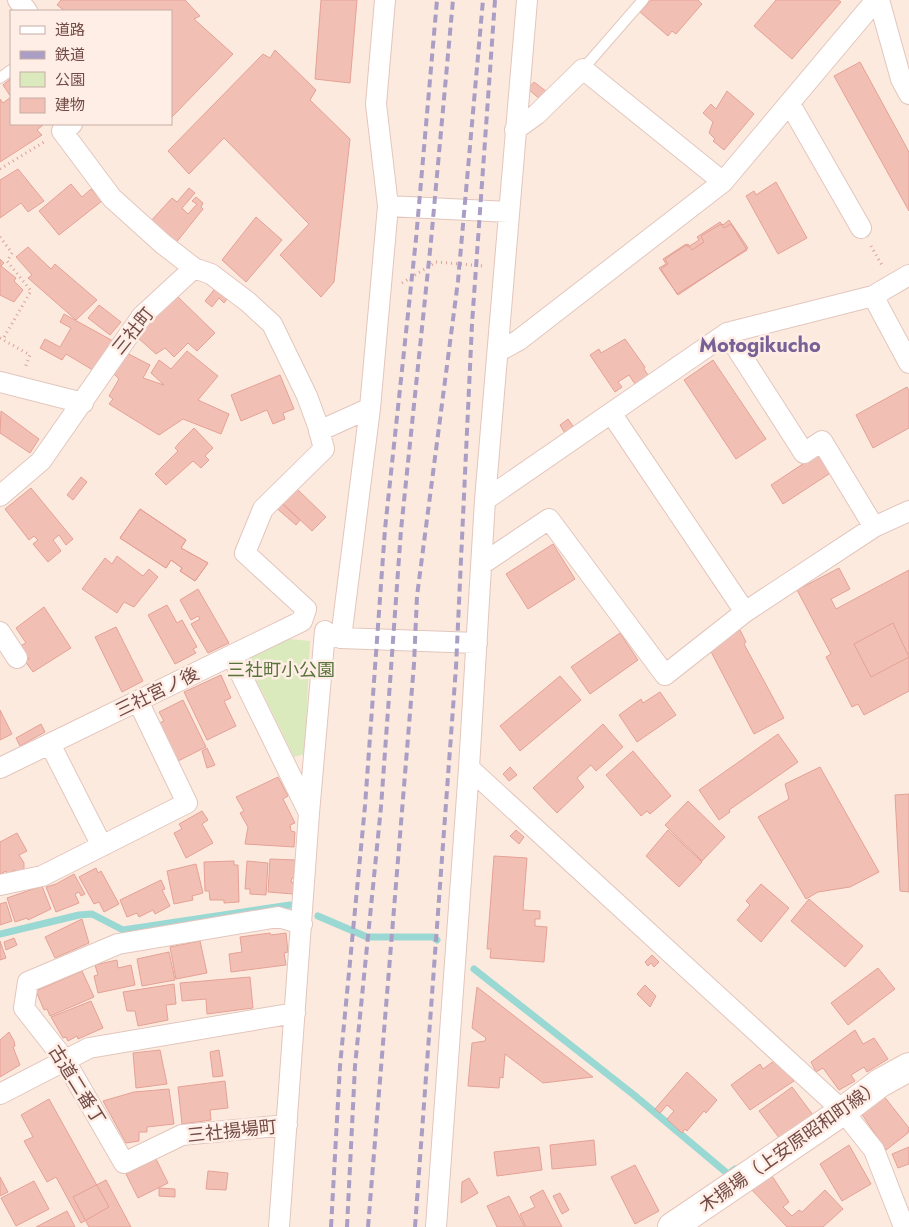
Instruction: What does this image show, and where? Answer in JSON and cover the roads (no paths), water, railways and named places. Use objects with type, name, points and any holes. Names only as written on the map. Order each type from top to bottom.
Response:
[{"type":"main road","name":"木揚場（上安原昭和町線）","points":[[672,1227],[843,1111],[880,1083],[909,1067]]},
{"type":"street","points":[[18,0],[26,10]]},
{"type":"street","points":[[279,1227],[309,813],[333,635],[370,408],[388,206],[376,104],[385,0]]},
{"type":"street","points":[[436,1227],[470,768],[485,500],[527,0]]},
{"type":"street","points":[[877,0],[906,83]]},
{"type":"street","points":[[499,351],[519,340],[723,182],[877,0]]},
{"type":"street","points":[[515,130],[537,114],[583,69],[723,182]]},
{"type":"street","points":[[790,104],[861,228]]},
{"type":"street","points":[[67,128],[112,198],[163,244],[194,268],[211,274],[248,302],[272,324],[307,396],[324,449],[263,509],[245,552],[304,615],[333,635],[477,643]]},
{"type":"street","points":[[388,206],[509,212]]},
{"type":"street","name":"三社町","points":[[0,496],[42,462],[112,357],[142,316],[194,268]]},
{"type":"street","points":[[485,500],[727,333],[873,296],[901,279]]},
{"type":"street","points":[[873,296],[909,362]]},
{"type":"street","points":[[727,333],[804,453],[822,441],[874,528]]},
{"type":"street","points":[[8,385],[83,403]]},
{"type":"street","points":[[319,431],[370,408]]},
{"type":"street","points":[[611,414],[746,612]]},
{"type":"street","points":[[482,564],[549,519],[665,675],[746,612],[874,528],[909,511]]},
{"type":"street","name":"三社宮ノ後","points":[[0,768],[232,656],[304,615]]},
{"type":"street","points":[[0,632],[17,658]]},
{"type":"street","points":[[232,656],[309,813]]},
{"type":"street","points":[[0,885],[42,876],[187,803],[138,702]]},
{"type":"street","points":[[50,744],[102,846]]},
{"type":"street","points":[[470,768],[843,1111],[874,1150],[904,1227]]},
{"type":"street","name":"古道二番丁","points":[[124,1163],[64,1059],[24,1008],[28,982],[118,944],[278,917],[302,924]]},
{"type":"street","points":[[0,1094],[64,1059],[89,1048],[295,1012]]},
{"type":"street","name":"三社揚場町","points":[[124,1163],[182,1135],[287,1125]]},
{"type":"lane","points":[[583,69],[643,0]]},
{"type":"waterway","points":[[0,934],[79,915],[92,914],[123,930],[290,905]]},
{"type":"waterway","points":[[318,916],[367,937],[433,937],[437,940]]},
{"type":"waterway","points":[[474,969],[634,1095],[728,1174],[735,1169]]},
{"type":"railway","points":[[331,1227],[340,1066],[365,806],[385,529],[416,239],[437,0]]},
{"type":"railway","points":[[347,1227],[355,1066],[381,807],[401,530],[431,241],[453,0]]},
{"type":"railway","points":[[368,1227],[414,664],[417,596],[458,281],[483,0]]},
{"type":"railway","points":[[415,1227],[456,667],[472,324],[495,0]]},
{"type":"district","name":"Motogikucho","points":[[760,345]]},
{"type":"park label","name":"三社町小公園","points":[[281,670]]}]
